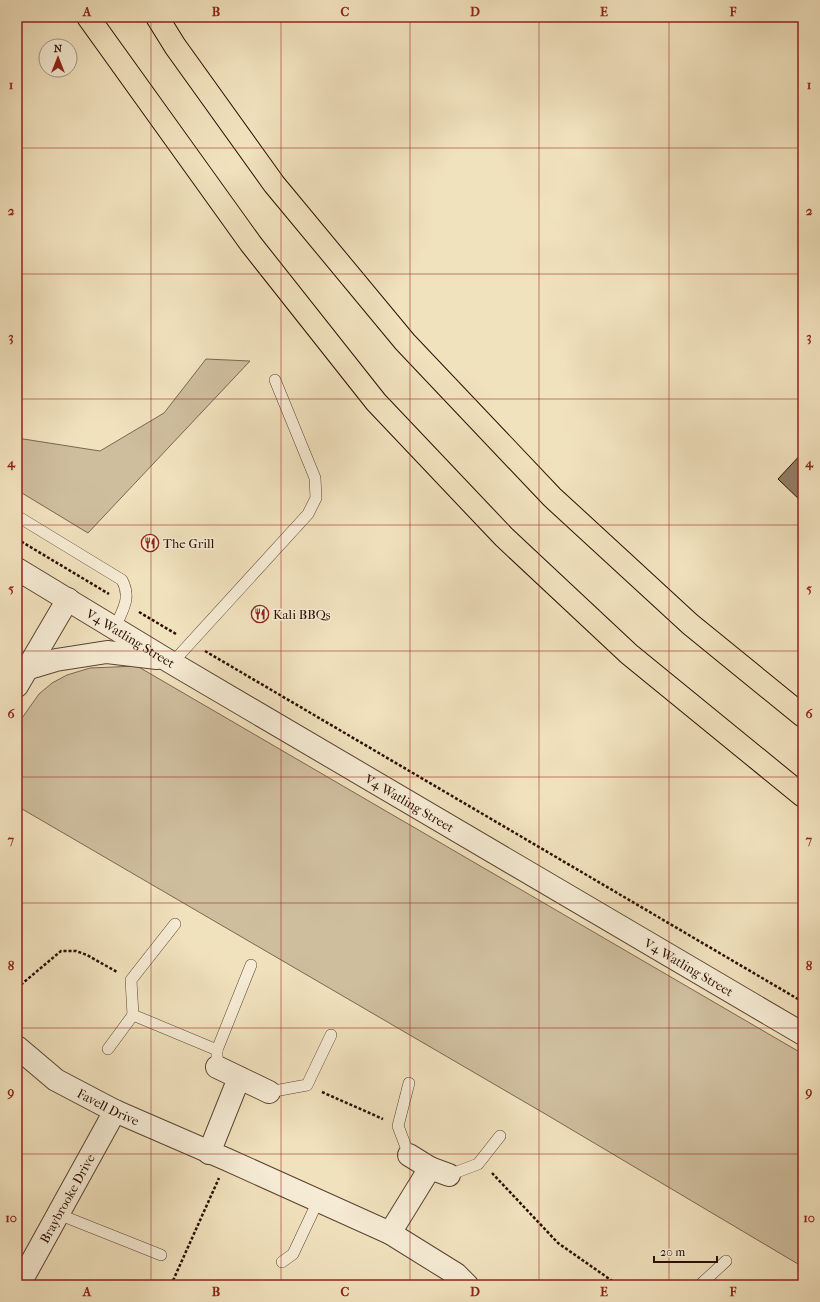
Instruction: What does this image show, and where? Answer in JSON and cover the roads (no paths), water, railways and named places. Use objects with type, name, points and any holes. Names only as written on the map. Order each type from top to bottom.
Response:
[{"type":"highway","points":[[88,17],[251,244],[376,402],[504,537],[629,654],[803,796]]},
{"type":"highway","points":[[157,17],[175,46],[274,184],[405,342],[552,497],[690,624],[803,716]]},
{"type":"street","name":"V4 Watling Street","points":[[17,569],[168,661],[803,1034]]},
{"type":"street","points":[[22,677],[68,599]]},
{"type":"street","points":[[22,677],[56,660],[107,652],[168,661]]},
{"type":"street","name":"Favell Drive","points":[[17,1047],[56,1080],[115,1111],[390,1233],[456,1274],[467,1285]]},
{"type":"street","points":[[217,1059],[239,1078],[269,1092]]},
{"type":"street","points":[[219,1156],[239,1078]]},
{"type":"street","name":"Braybrooke Drive","points":[[20,1277],[58,1214],[115,1111]]},
{"type":"street","points":[[390,1233],[439,1172],[409,1156]]},
{"type":"lane","points":[[168,661],[190,642],[308,514],[316,498],[315,478],[275,380]]},
{"type":"lane","points":[[17,516],[122,580],[127,590],[125,604],[115,628]]},
{"type":"lane","points":[[108,1049],[133,1015],[131,980],[174,924]]},
{"type":"lane","points":[[133,1015],[217,1059],[251,965]]},
{"type":"lane","points":[[269,1092],[307,1085],[331,1035]]},
{"type":"lane","points":[[409,1084],[398,1126],[409,1156]]},
{"type":"lane","points":[[439,1172],[478,1164],[500,1136]]},
{"type":"lane","points":[[282,1262],[293,1254],[318,1200]]},
{"type":"lane","points":[[58,1214],[161,1255]]},
{"type":"lane","points":[[700,1285],[726,1261]]},
{"type":"place","name":"The Grill","points":[[150,543]]},
{"type":"place","name":"Kali BBQs","points":[[260,614]]}]
